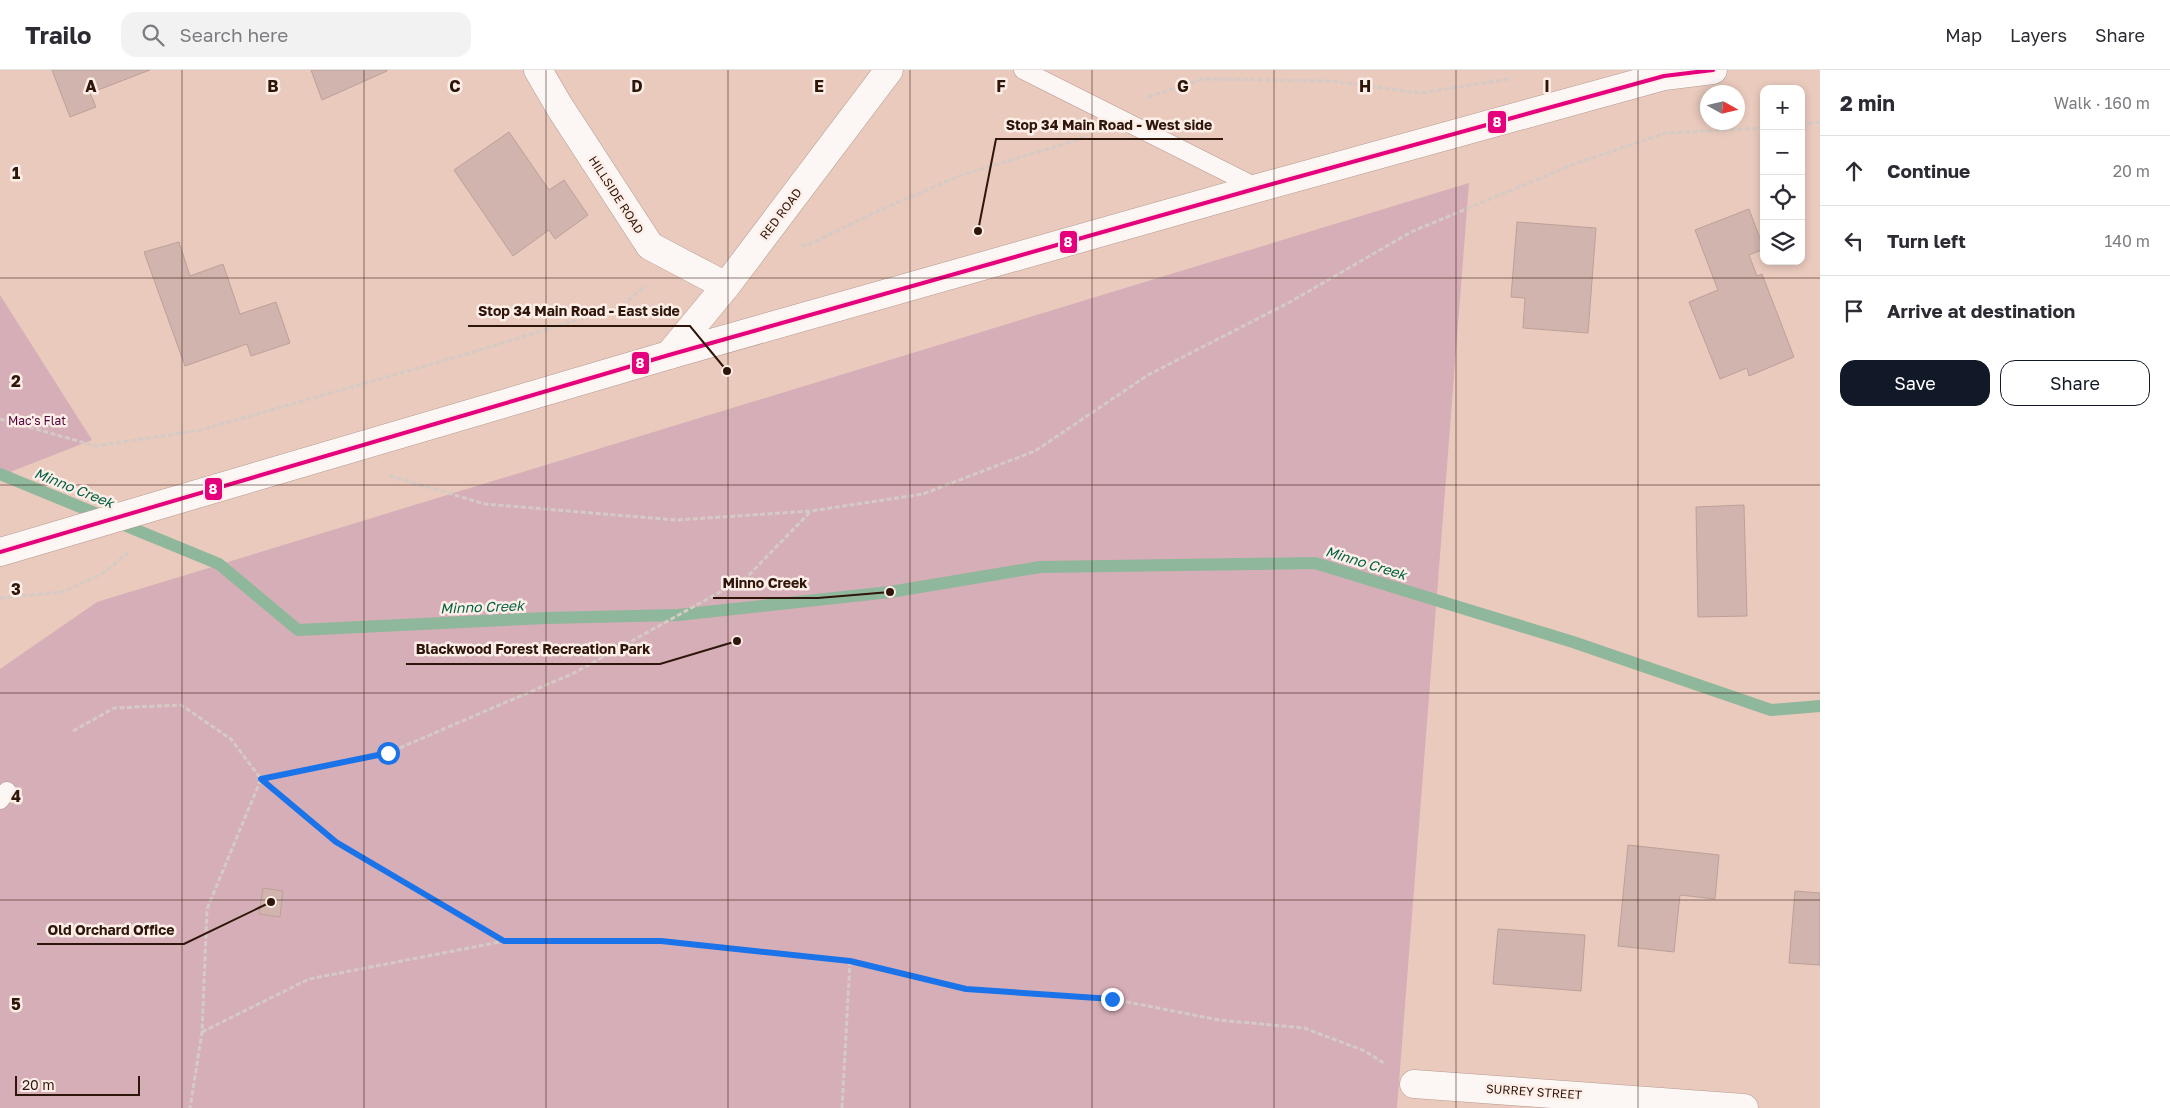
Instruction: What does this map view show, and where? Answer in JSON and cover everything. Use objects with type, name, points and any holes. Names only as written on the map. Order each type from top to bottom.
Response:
[{"type":"main road","name":"HILLSIDE ROAD","points":[[538,70],[559,106],[650,246],[726,286]]},
{"type":"main road","name":"RED ROAD","points":[[670,355],[726,286],[889,70]]},
{"type":"main road","points":[[0,552],[670,355],[1258,188],[1664,76],[1713,70]]},
{"type":"main road","name":"SURREY STREET","points":[[1414,1084],[1744,1108]]},
{"type":"lane","points":[[1022,70],[1258,188]]},
{"type":"path","points":[[1805,124],[1820,122]]},
{"type":"path","points":[[388,476],[485,504],[525,509],[561,509],[676,520],[811,512],[923,494],[1035,452],[1148,374],[1290,302],[1412,232],[1574,164],[1666,133],[1760,128]]},
{"type":"path","points":[[261,779],[388,753],[574,673],[747,577],[811,512]]},
{"type":"path","points":[[0,598],[63,592],[103,573]]},
{"type":"path","points":[[72,731],[114,708],[181,705],[231,739],[261,779],[336,842],[504,941]]},
{"type":"path","points":[[190,1108],[202,1032],[207,909],[261,779]]},
{"type":"path","points":[[202,1032],[309,979],[504,941],[661,941],[850,961],[966,989],[1112,999],[1219,1020],[1304,1028],[1365,1051],[1414,1084]]},
{"type":"path","points":[[842,1108],[850,961]]},
{"type":"green space","points":[[1469,183],[1397,1108],[0,1108],[0,669],[97,602]]},
{"type":"green space","name":"Mac's Flat","points":[[0,295],[92,440],[0,476]]},
{"type":"building","points":[[52,70],[150,70],[90,93],[96,107],[70,117]]},
{"type":"building","points":[[311,70],[387,70],[387,71],[322,100]]},
{"type":"building","points":[[509,132],[549,190],[564,180],[588,215],[555,239],[549,230],[513,256],[454,170]]},
{"type":"building","points":[[1749,209],[1760,238],[1760,251],[1749,255],[1757,276],[1762,274],[1794,357],[1749,376],[1747,368],[1720,379],[1689,302],[1718,290],[1695,230]]},
{"type":"building","points":[[1517,222],[1596,228],[1588,333],[1523,328],[1525,298],[1511,297]]},
{"type":"building","points":[[179,242],[190,276],[223,264],[240,314],[276,302],[290,343],[251,356],[247,344],[185,366],[144,252]]},
{"type":"building","points":[[1744,505],[1747,616],[1698,617],[1696,507]]},
{"type":"building","points":[[1628,845],[1719,855],[1715,899],[1680,895],[1674,952],[1618,946]]},
{"type":"building","points":[[263,888],[283,891],[280,917],[259,914]]},
{"type":"building","points":[[1795,891],[1820,893],[1820,965],[1789,963]]},
{"type":"building","points":[[1498,929],[1585,935],[1581,991],[1493,984]]},
{"type":"waterway","name":"Minno Creek","points":[[0,474],[219,564],[298,630],[546,618],[678,615],[890,592],[1040,567],[1315,563],[1573,642],[1771,710],[1820,706]]},
{"type":"transit line","name":"8","points":[[0,552],[669,355],[1258,188],[1664,76],[1713,70]]},
{"type":"place","name":"Stop 34 Main Road - West side","points":[[978,231]]},
{"type":"place","name":"Stop 34 Main Road - East side","points":[[727,371]]},
{"type":"place","name":"Minno Creek","points":[[890,592]]},
{"type":"place","name":"Blackwood Forest Recreation Park","points":[[737,641]]},
{"type":"place","name":"Old Orchard Office","points":[[271,902]]},
{"type":"route","points":[[388,753],[261,779],[336,842],[504,941],[661,941],[850,961],[966,989],[1112,999]]}]
